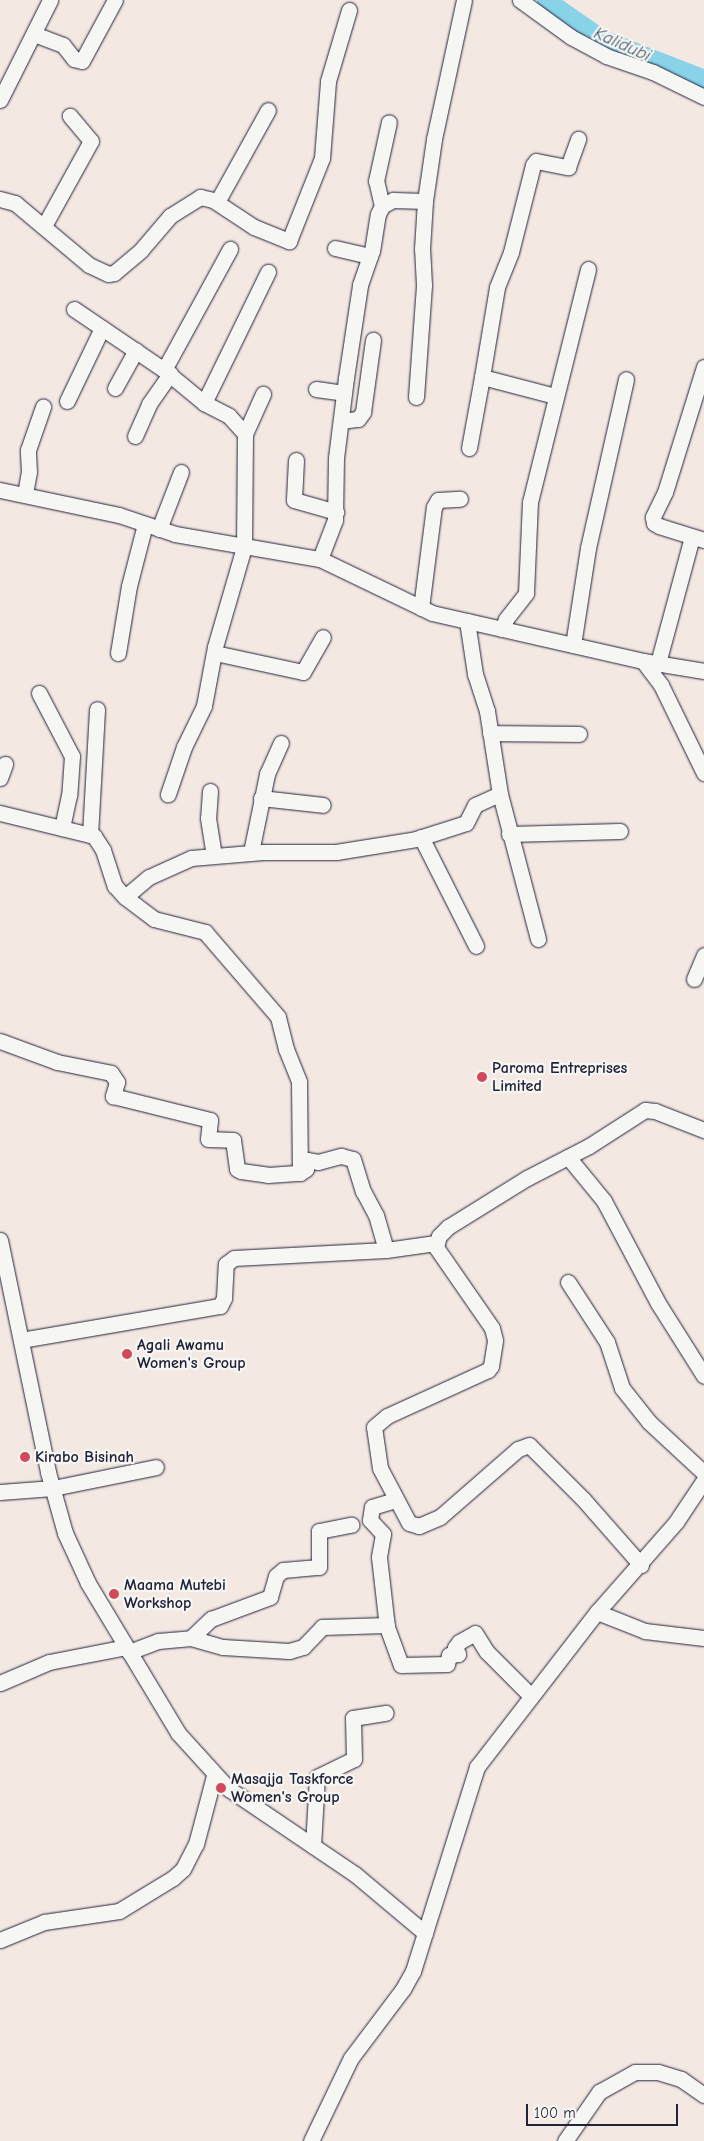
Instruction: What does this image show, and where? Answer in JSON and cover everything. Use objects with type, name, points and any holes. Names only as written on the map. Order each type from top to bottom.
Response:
[{"type":"street","points":[[0,100],[50,0]]},
{"type":"street","points":[[34,34],[63,46],[74,59],[82,61],[114,0]]},
{"type":"street","points":[[416,397],[424,285],[425,201],[434,139],[464,0]]},
{"type":"street","points":[[520,0],[571,37],[606,56],[653,72],[704,97]]},
{"type":"street","points":[[0,200],[14,203],[89,265],[102,273],[114,273],[141,250],[170,216],[200,198],[217,202],[254,227],[286,242],[291,238],[322,158],[328,80],[349,10]]},
{"type":"street","points":[[217,202],[268,110]]},
{"type":"street","points":[[44,226],[91,141],[70,116]]},
{"type":"street","points":[[320,559],[336,512],[335,469],[344,393],[360,285],[370,256],[382,206],[376,181],[389,122]]},
{"type":"street","points":[[469,448],[497,287],[511,252],[533,165],[536,161],[568,167],[578,139]]},
{"type":"street","points":[[382,206],[393,200],[425,201]]},
{"type":"street","points":[[335,248],[370,256]]},
{"type":"street","points":[[135,436],[149,404],[230,250]]},
{"type":"street","points":[[502,629],[506,619],[526,592],[530,502],[554,396],[588,269]]},
{"type":"street","points":[[204,403],[268,272]]},
{"type":"street","points":[[74,309],[167,372],[204,403],[229,416],[246,434]]},
{"type":"street","points":[[67,401],[102,328]]},
{"type":"street","points":[[341,421],[358,419],[364,412],[373,340]]},
{"type":"street","points":[[115,388],[136,350]]},
{"type":"street","points":[[704,367],[665,492],[653,517],[654,523],[698,538],[650,662],[704,773]]},
{"type":"street","points":[[482,376],[554,396]]},
{"type":"street","points":[[574,645],[586,557],[626,380]]},
{"type":"street","points":[[316,389],[344,393]]},
{"type":"street","points":[[168,794],[184,747],[204,706],[215,652],[244,547],[246,434],[264,394]]},
{"type":"street","points":[[25,494],[29,472],[28,450],[43,407]]},
{"type":"street","points":[[296,460],[294,500],[336,512]]},
{"type":"street","points":[[118,653],[129,586],[152,526],[181,472]]},
{"type":"street","points":[[0,490],[25,494],[244,547],[320,559],[421,608],[466,621],[650,662],[704,671]]},
{"type":"street","points":[[421,608],[434,507],[438,500],[460,499]]},
{"type":"street","points":[[466,621],[475,674],[490,733],[509,834],[538,939]]},
{"type":"street","points":[[215,652],[303,672],[323,637]]},
{"type":"street","points":[[39,693],[72,756],[70,795],[62,828]]},
{"type":"street","points":[[90,835],[97,709]]},
{"type":"street","points":[[490,733],[579,734]]},
{"type":"street","points":[[251,852],[261,798],[281,743]]},
{"type":"street","points":[[210,791],[208,818],[214,854]]},
{"type":"street","points":[[125,897],[150,877],[169,867],[214,854],[336,852],[421,837],[466,823],[475,805],[500,794]]},
{"type":"street","points":[[261,798],[322,805]]},
{"type":"street","points":[[0,813],[90,835],[100,843],[115,886],[125,897],[154,919],[205,932],[278,1017],[286,1049],[299,1082],[300,1173]]},
{"type":"street","points":[[509,834],[620,831]]},
{"type":"street","points":[[421,837],[476,946]]},
{"type":"street","points":[[694,979],[704,955]]},
{"type":"street","points":[[0,1041],[57,1062],[111,1073],[117,1082],[113,1096],[210,1120],[208,1138],[234,1140],[237,1169],[241,1171],[268,1175],[300,1173],[306,1169],[307,1160],[318,1162],[340,1156],[353,1159],[363,1190],[376,1215],[386,1250]]},
{"type":"street","points":[[21,1340],[220,1306],[224,1298],[226,1264],[234,1258],[386,1250],[436,1243],[448,1227],[480,1206],[568,1157],[645,1110],[655,1111],[704,1130]]},
{"type":"street","points":[[568,1157],[604,1201],[658,1303],[704,1376]]},
{"type":"street","points":[[0,1240],[6,1299],[21,1340],[53,1488],[76,1558],[127,1649],[178,1733],[214,1776],[379,1892],[425,1933]]},
{"type":"street","points":[[436,1243],[492,1328],[493,1358],[488,1370],[388,1416],[374,1427],[380,1468],[395,1500],[409,1523],[419,1526],[448,1512],[518,1449],[529,1445],[583,1499],[641,1565]]},
{"type":"street","points":[[568,1282],[607,1342],[622,1388],[649,1422],[704,1473]]},
{"type":"street","points":[[0,1492],[53,1488],[156,1467]]},
{"type":"street","points":[[311,2141],[351,2058],[403,1989],[425,1933],[456,1839],[470,1782],[487,1750],[597,1612],[641,1565],[676,1522],[704,1480]]},
{"type":"street","points":[[395,1500],[372,1508],[370,1520],[383,1534],[380,1557],[387,1625],[400,1662],[408,1667],[447,1664],[449,1655],[458,1654],[455,1648],[459,1642],[475,1633],[487,1652],[531,1696]]},
{"type":"street","points":[[191,1638],[211,1619],[270,1597],[276,1576],[283,1570],[319,1567],[319,1532],[351,1525]]},
{"type":"street","points":[[597,1612],[646,1631],[704,1638]]},
{"type":"street","points":[[0,1683],[49,1662],[127,1649],[158,1641],[191,1638],[223,1647],[289,1651],[303,1647],[322,1627],[387,1625]]},
{"type":"street","points":[[313,1846],[317,1778],[354,1760],[353,1718],[386,1712]]},
{"type":"street","points":[[0,1940],[44,1922],[119,1911],[173,1878],[183,1869],[196,1844],[214,1776]]},
{"type":"street","points":[[565,2141],[599,2092],[636,2072],[658,2072],[681,2079],[704,2095]]},
{"type":"waterway","name":"Kalidubi","points":[[546,0],[602,39],[704,79]]},
{"type":"place","name":"Paroma Entreprises Limited","points":[[482,1077]]},
{"type":"place","name":"Agali Awamu Women's Group","points":[[127,1354]]},
{"type":"place","name":"Kirabo Bisinah","points":[[25,1457]]},
{"type":"place","name":"Maama Mutebi Workshop","points":[[114,1594]]},
{"type":"place","name":"Masajja Taskforce Women's Group","points":[[221,1788]]}]
